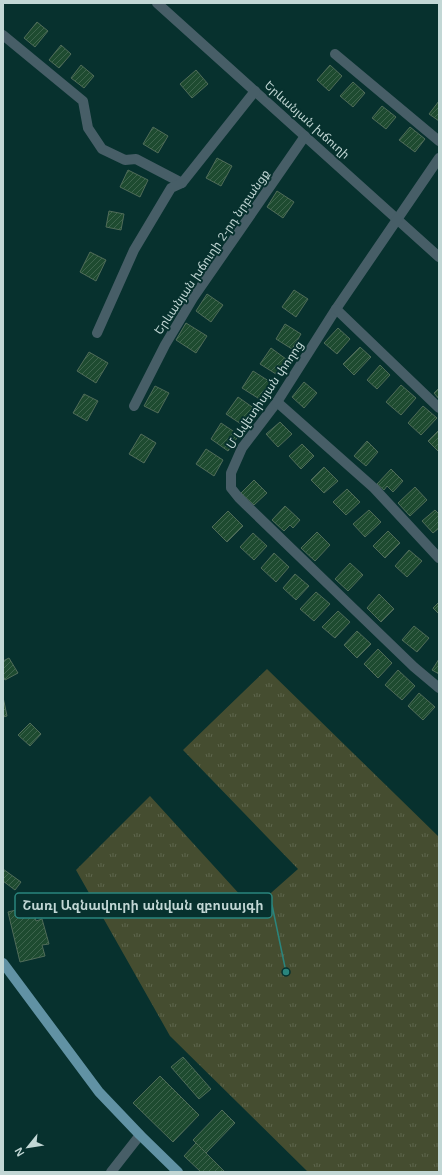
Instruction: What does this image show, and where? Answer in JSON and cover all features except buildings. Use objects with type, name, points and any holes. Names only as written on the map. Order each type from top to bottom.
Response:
[{"type":"main road","points":[[3,963],[99,1092],[178,1172]]},
{"type":"street","name":"Երևանյան խճուղի","points":[[157,3],[439,257]]},
{"type":"street","points":[[3,35],[84,101],[88,128],[102,149],[125,160],[136,159],[182,183]]},
{"type":"street","points":[[335,54],[439,141]]},
{"type":"street","points":[[97,333],[134,250],[172,188],[182,183],[255,92]]},
{"type":"street","name":"Երևանյան խճուղի 2-րդ նրբանցք","points":[[134,406],[165,345],[193,298],[305,136]]},
{"type":"street","name":"Մ Ավետիսյան փողոց","points":[[439,158],[336,309],[277,402],[242,448],[231,473],[231,488],[240,498],[414,667],[439,688]]},
{"type":"street","points":[[336,309],[439,408]]},
{"type":"street","points":[[277,402],[374,488],[439,558]]},
{"type":"street","points":[[112,1172],[140,1135]]},
{"type":"green space","points":[[267,669],[439,837],[439,1172],[308,1172],[170,1036],[76,870],[150,796],[253,909],[298,869],[183,750]]},
{"type":"place","name":"Շառլ Ազնավուրի անվան զբոսայգի","points":[[286,972]]}]
